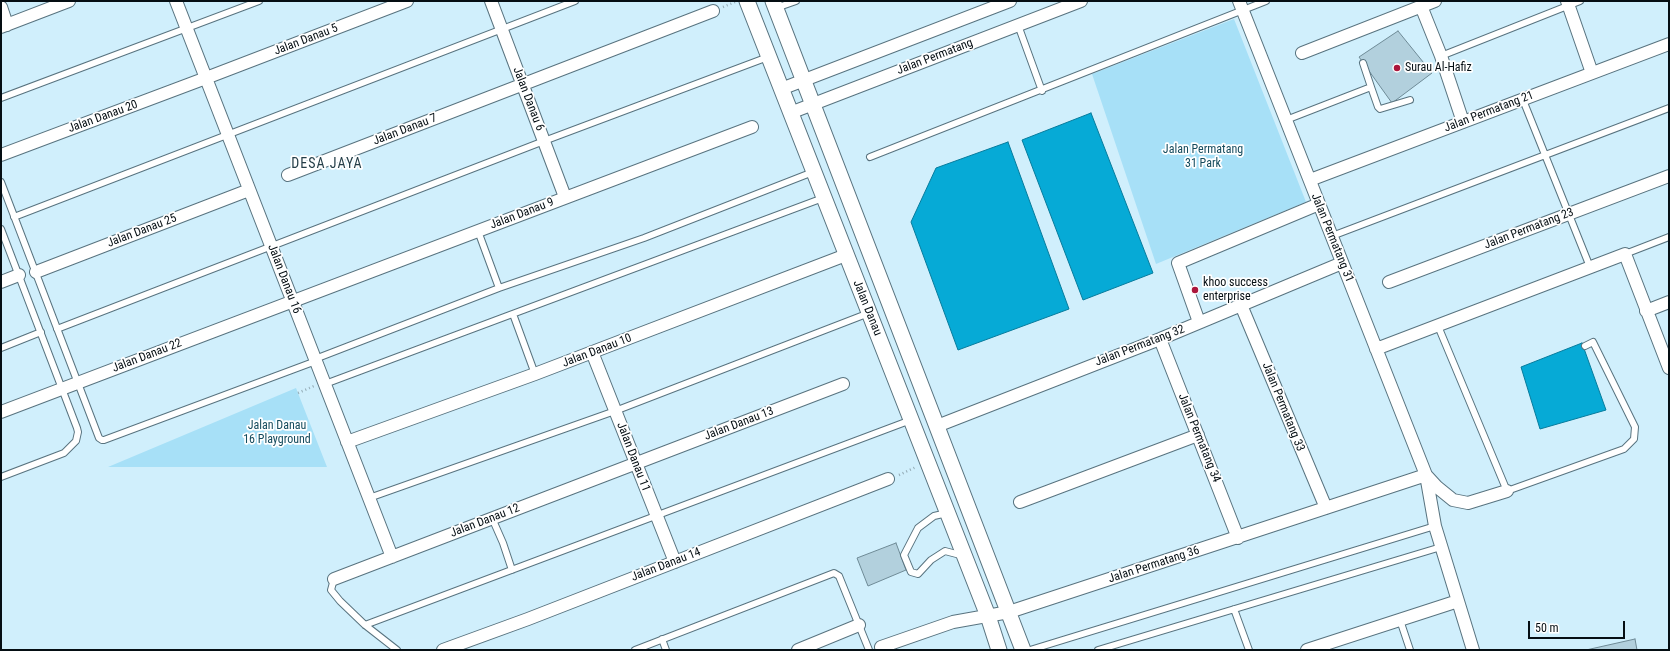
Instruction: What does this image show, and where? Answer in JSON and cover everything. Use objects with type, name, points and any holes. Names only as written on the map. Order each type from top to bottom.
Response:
[{"type":"street","points":[[1,7],[4,26],[69,1]]},
{"type":"street","name":"Jalan Danau 16","points":[[176,1],[392,557]]},
{"type":"street","name":"Jalan Danau 5","points":[[206,78],[390,4],[407,1]]},
{"type":"street","name":"Jalan Danau 6","points":[[491,1],[565,197]]},
{"type":"street","name":"Jalan Danau","points":[[747,1],[780,89],[965,556],[988,616],[999,650]]},
{"type":"street","points":[[780,89],[1010,1]]},
{"type":"street","name":"Jalan Permatang","points":[[790,113],[1018,25],[1056,5],[1081,1]]},
{"type":"street","points":[[1302,53],[1435,1]]},
{"type":"street","points":[[1572,2],[1592,74]]},
{"type":"street","name":"Jalan Danau","points":[[774,5],[1023,650]]},
{"type":"street","name":"Jalan Permatang 31","points":[[1241,6],[1426,475]]},
{"type":"street","points":[[1422,6],[1441,56],[1463,122]]},
{"type":"street","name":"Jalan Danau 7","points":[[288,175],[713,11]]},
{"type":"street","name":"Jalan Permatang 21","points":[[1310,180],[1669,44]]},
{"type":"street","name":"Jalan Danau 20","points":[[1,155],[206,78]]},
{"type":"street","name":"Jalan Danau 9","points":[[292,301],[752,126]]},
{"type":"street","name":"Jalan Permatang 23","points":[[1389,282],[1669,176]]},
{"type":"street","name":"Jalan Danau 25","points":[[36,272],[249,190]]},
{"type":"street","points":[[1199,322],[1178,263],[1319,204]]},
{"type":"street","points":[[1376,350],[1625,254],[1669,368]]},
{"type":"street","name":"Jalan Danau 10","points":[[347,442],[535,374],[846,255]]},
{"type":"street","name":"Jalan Permatang 32","points":[[937,426],[1160,339],[1342,263]]},
{"type":"street","points":[[1,282],[19,275]]},
{"type":"street","name":"Jalan Danau 22","points":[[1,412],[292,301]]},
{"type":"street","points":[[1646,311],[1669,302]]},
{"type":"street","name":"Jalan Permatang 33","points":[[1241,305],[1326,508]]},
{"type":"street","name":"Jalan Permatang 34","points":[[1160,339],[1238,538]]},
{"type":"street","name":"Jalan Danau 11","points":[[592,352],[675,562]]},
{"type":"street","name":"Jalan Danau 13","points":[[636,464],[843,384]]},
{"type":"street","points":[[1020,502],[1198,435]]},
{"type":"street","name":"Jalan Danau 12","points":[[334,579],[636,464]]},
{"type":"street","points":[[1426,475],[1437,487],[1453,500],[1468,503],[1507,491]]},
{"type":"street","points":[[1426,475],[1435,526],[1473,650]]},
{"type":"street","name":"Jalan Permatang 36","points":[[881,647],[953,622],[1009,612],[1426,475]]},
{"type":"street","name":"Jalan Danau 14","points":[[442,650],[528,619],[888,480]]},
{"type":"street","points":[[1307,650],[1458,601]]},
{"type":"street","points":[[801,649],[859,625]]},
{"type":"lane","points":[[1,98],[259,1]]},
{"type":"lane","points":[[14,217],[575,1]]},
{"type":"lane","points":[[774,5],[796,1]]},
{"type":"lane","points":[[870,158],[1042,91],[1241,6],[1266,1]]},
{"type":"lane","points":[[1441,56],[1572,2]]},
{"type":"lane","points":[[1018,25],[1042,91]]},
{"type":"lane","points":[[57,329],[544,141],[768,58]]},
{"type":"lane","points":[[1363,63],[1380,109],[1410,100]]},
{"type":"lane","points":[[1286,120],[1371,87]]},
{"type":"lane","points":[[1523,100],[1590,267]]},
{"type":"lane","points":[[1332,236],[1669,108]]},
{"type":"lane","points":[[1,182],[99,438],[104,440],[499,288],[644,238],[813,172]]},
{"type":"lane","points":[[324,383],[823,198]]},
{"type":"lane","points":[[1,229],[77,428],[76,441],[64,453],[1,477]]},
{"type":"lane","points":[[478,231],[499,288]]},
{"type":"lane","points":[[1625,254],[1669,237]]},
{"type":"lane","points":[[369,498],[615,411],[869,313]]},
{"type":"lane","points":[[513,314],[535,374]]},
{"type":"lane","points":[[1438,326],[1507,491],[1624,449],[1634,439],[1635,427],[1593,342],[1585,346]]},
{"type":"lane","points":[[1,348],[41,332]]},
{"type":"lane","points":[[365,625],[911,420]]},
{"type":"lane","points":[[948,513],[934,516],[918,528],[904,555],[911,572],[918,574],[930,560],[945,551],[965,556]]},
{"type":"lane","points":[[492,518],[503,543],[512,570]]},
{"type":"lane","points":[[1030,650],[1435,526]]},
{"type":"lane","points":[[1098,650],[1441,547]]},
{"type":"lane","points":[[635,650],[834,573],[839,576],[869,650]]},
{"type":"lane","points":[[334,579],[331,590],[365,625],[397,650]]},
{"type":"lane","points":[[1234,609],[1249,650]]},
{"type":"lane","points":[[1400,620],[1410,650]]},
{"type":"lane","points":[[662,639],[666,650]]},
{"type":"path","points":[[298,393],[324,383]]},
{"type":"path","points":[[888,480],[928,462]]},
{"type":"green space","name":"Jalan Permatang 31 Park","points":[[1234,19],[1306,202],[1156,264],[1092,74]]},
{"type":"green space","name":"Jalan Danau 16 Playground","points":[[296,388],[327,467],[108,467]]},
{"type":"water","points":[[1091,113],[1153,273],[1083,300],[1022,140]]},
{"type":"water","points":[[1008,142],[1069,309],[958,350],[911,222],[936,168]]},
{"type":"water","points":[[1582,343],[1606,410],[1540,429],[1521,367]]},
{"type":"building","name":"Surau Al-Hafiz","points":[[1398,31],[1432,73],[1392,103],[1359,57]]},
{"type":"building","points":[[896,543],[906,570],[868,586],[857,558]]},
{"type":"building","points":[[1635,639],[1637,650],[1586,650]]},
{"type":"place","name":"Surau Al-Hafiz","points":[[1397,68]]},
{"type":"place","name":"khoo success enterprise","points":[[1195,290]]},
{"type":"district","name":"DESA JAYA","points":[[327,164]]}]
